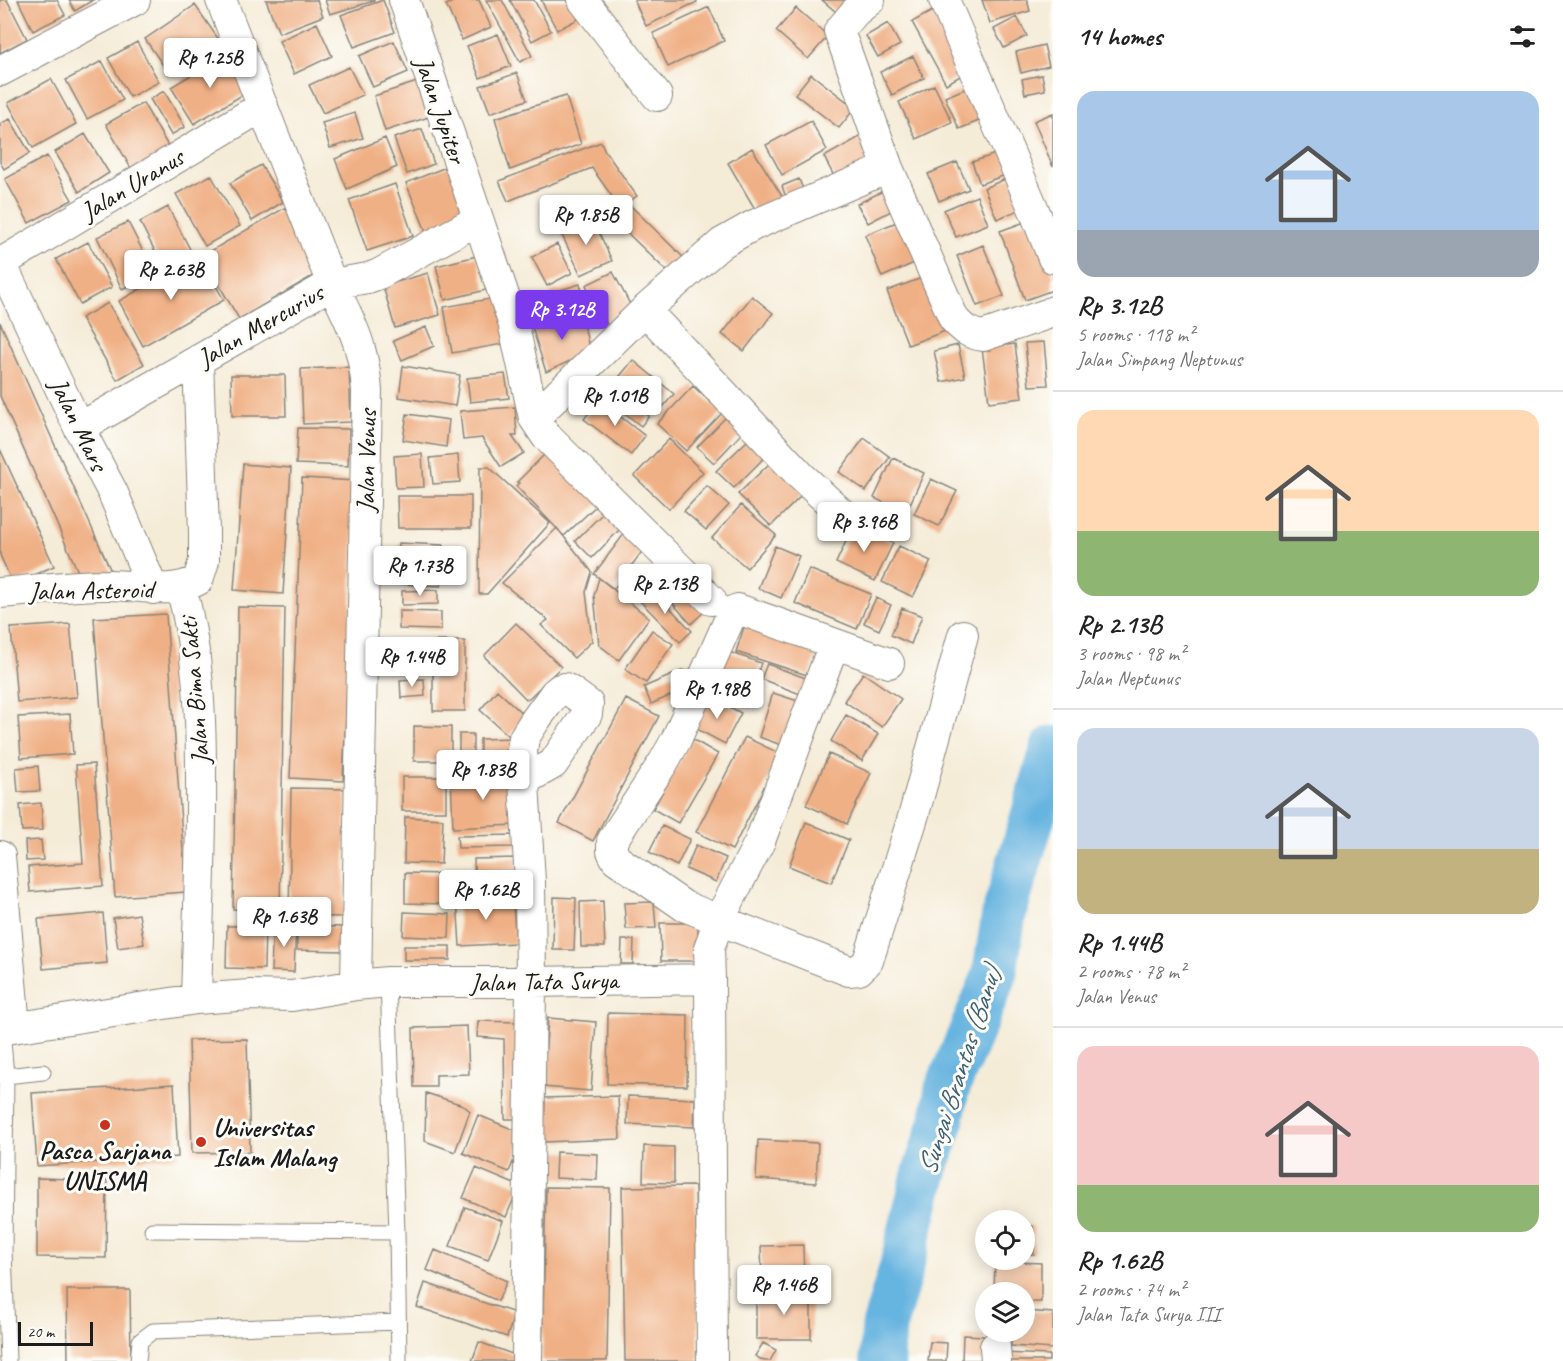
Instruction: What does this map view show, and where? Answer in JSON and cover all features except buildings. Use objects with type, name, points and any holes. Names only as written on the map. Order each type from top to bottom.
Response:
[{"type":"street","points":[[0,71],[135,0]]},
{"type":"street","name":"Jalan Venus","points":[[221,0],[332,284],[351,323],[364,364],[367,391],[356,985]]},
{"type":"street","name":"Jalan Jupiter","points":[[404,0],[513,322],[534,418]]},
{"type":"street","points":[[583,0],[657,96]]},
{"type":"street","points":[[870,0],[855,12],[839,31],[888,168],[954,319],[972,335],[983,336],[1053,311]]},
{"type":"street","points":[[944,0],[1053,258]]},
{"type":"street","name":"Jalan Uranus","points":[[0,262],[263,106]]},
{"type":"street","points":[[711,600],[546,436],[534,418],[645,310],[722,243],[754,225],[888,168]]},
{"type":"street","name":"Jalan Mercurius","points":[[79,428],[332,284],[379,274],[478,220]]},
{"type":"street","name":"Jalan Mars","points":[[0,262],[79,428],[167,588]]},
{"type":"street","points":[[645,310],[801,476],[841,513]]},
{"type":"street","name":"Jalan Bima Sakti","points":[[196,999],[202,813],[201,712],[190,619],[167,588],[192,584],[198,580],[204,561],[198,360]]},
{"type":"street","name":"Jalan Asteroid","points":[[0,593],[108,585],[167,588]]},
{"type":"street","points":[[890,663],[738,609],[733,610],[676,740],[612,841],[612,851],[616,859],[684,906],[849,971],[859,970],[868,961],[914,814],[963,635]]},
{"type":"street","points":[[712,1361],[709,948],[719,920],[759,841],[834,644]]},
{"type":"street","points":[[523,781],[530,881],[531,982],[527,1361]]},
{"type":"street","points":[[0,856],[6,1029]]},
{"type":"street","name":"Jalan Tata Surya","points":[[6,1029],[196,999],[250,995],[292,996],[388,982],[710,980]]},
{"type":"lane","points":[[388,982],[399,1361]]},
{"type":"lane","points":[[6,1029],[2,1250],[8,1361]]},
{"type":"lane","points":[[6,1076],[43,1072]]},
{"type":"lane","points":[[153,1230],[375,1230],[397,1232]]},
{"type":"lane","points":[[138,1361],[140,1341],[153,1331],[398,1322]]},
{"type":"waterway","name":"Sungai Brantas (Banu)","points":[[883,1361],[884,1327],[925,1171],[941,1124],[947,1089],[994,977],[1004,914],[1053,748]]},
{"type":"place","name":"Pasca Sarjana UNISMA","points":[[105,1125]]},
{"type":"place","name":"Universitas Islam Malang","points":[[201,1142]]}]
